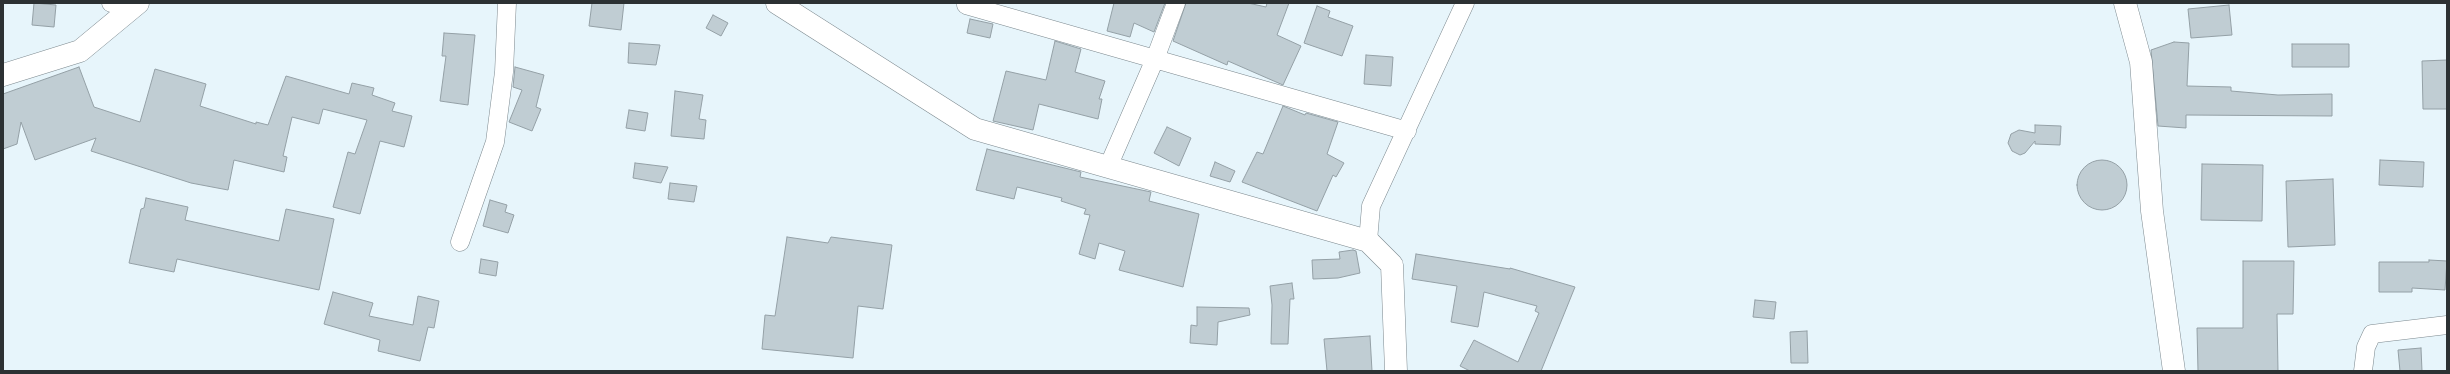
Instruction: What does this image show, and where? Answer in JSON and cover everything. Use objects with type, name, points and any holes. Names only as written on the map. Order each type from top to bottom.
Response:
[{"type":"street","points":[[460,242],[495,142],[504,72],[507,3]]},
{"type":"street","points":[[777,3],[975,129],[1368,241],[1392,265],[1396,371]]},
{"type":"street","points":[[1108,167],[1155,59],[1176,3]]},
{"type":"street","points":[[1368,241],[1371,206],[1465,3]]},
{"type":"street","points":[[2125,3],[2141,62],[2152,211],[2174,371]]},
{"type":"street","points":[[3,75],[80,50],[127,5]]},
{"type":"street","points":[[966,5],[1407,131]]},
{"type":"street","points":[[2363,371],[2366,346],[2372,334],[2447,325]]},
{"type":"building","points":[[34,3],[56,5],[54,27],[32,25]]},
{"type":"building","points":[[592,3],[624,3],[621,30],[589,26]]},
{"type":"building","points":[[1114,3],[1165,3],[1154,32],[1134,23],[1130,37],[1107,31]]},
{"type":"building","points":[[1186,3],[1248,3],[1266,7],[1267,3],[1289,3],[1277,35],[1301,46],[1283,85],[1228,61],[1227,65],[1173,41]]},
{"type":"building","points":[[2229,5],[2232,35],[2191,38],[2188,9]]},
{"type":"building","points":[[1317,6],[1330,11],[1328,17],[1353,26],[1342,56],[1304,43]]},
{"type":"building","points":[[713,15],[728,23],[721,36],[706,28]]},
{"type":"building","points":[[970,19],[993,24],[990,38],[967,33]]},
{"type":"building","points":[[444,33],[475,35],[468,105],[440,101],[446,56],[442,56]]},
{"type":"building","points":[[1055,41],[1081,49],[1075,72],[1105,81],[1099,99],[1102,99],[1098,119],[1039,104],[1033,130],[993,121],[1006,71],[1046,80]]},
{"type":"building","points":[[2174,42],[2189,43],[2187,86],[2231,87],[2231,91],[2278,95],[2332,94],[2332,116],[2186,115],[2186,128],[2158,126],[2151,50]]},
{"type":"building","points":[[629,43],[660,45],[656,65],[628,63]]},
{"type":"building","points":[[2292,44],[2349,44],[2349,67],[2292,67]]},
{"type":"building","points":[[1366,55],[1393,57],[1391,86],[1364,84]]},
{"type":"building","points":[[2447,60],[2447,109],[2423,109],[2422,61]]},
{"type":"building","points":[[79,67],[94,107],[140,122],[155,69],[206,84],[200,106],[256,124],[256,122],[268,125],[286,76],[349,94],[352,83],[374,88],[372,95],[395,103],[392,111],[412,116],[404,147],[380,141],[360,214],[333,207],[348,152],[355,154],[367,120],[323,109],[319,124],[292,117],[283,156],[287,157],[284,172],[234,160],[228,190],[191,183],[91,151],[96,138],[35,160],[21,122],[17,144],[3,149],[3,94]]},
{"type":"building","points":[[515,67],[544,75],[536,107],[541,109],[532,131],[509,122],[522,90],[513,87]]},
{"type":"building","points":[[675,91],[703,95],[699,119],[706,120],[704,139],[671,136]]},
{"type":"building","points":[[1283,106],[1305,115],[1306,113],[1338,122],[1327,154],[1344,163],[1336,177],[1333,175],[1317,211],[1242,182],[1257,152],[1263,154]]},
{"type":"building","points":[[629,110],[648,113],[645,131],[626,128]]},
{"type":"building","points":[[2035,125],[2061,126],[2060,145],[2035,144],[2035,141],[2025,153],[2020,155],[2012,151],[2008,143],[2011,134],[2019,130],[2035,133]]},
{"type":"building","points":[[1167,127],[1191,138],[1179,166],[1154,153]]},
{"type":"building","points":[[987,149],[1081,172],[1080,177],[1151,192],[1149,201],[1199,214],[1183,287],[1119,270],[1125,251],[1099,243],[1095,259],[1079,254],[1090,215],[1084,214],[1086,209],[1061,201],[1062,198],[1017,187],[1014,199],[976,190]]},
{"type":"building","points":[[2102,160],[2111,162],[2120,167],[2125,176],[2127,185],[2125,194],[2120,203],[2111,208],[2102,210],[2093,208],[2084,203],[2079,194],[2077,185],[2079,176],[2084,167],[2093,162]]},
{"type":"building","points":[[2380,160],[2424,162],[2423,187],[2379,185]]},
{"type":"building","points":[[1215,162],[1235,171],[1230,182],[1210,176]]},
{"type":"building","points":[[635,163],[668,167],[661,183],[633,178]]},
{"type":"building","points":[[2202,164],[2263,165],[2262,221],[2201,220]]},
{"type":"building","points":[[2333,179],[2335,245],[2288,247],[2286,181]]},
{"type":"building","points":[[670,183],[697,186],[694,202],[668,199]]},
{"type":"building","points":[[146,198],[188,207],[185,220],[279,241],[286,209],[334,219],[319,290],[177,259],[174,272],[129,263],[141,209],[144,208]]},
{"type":"building","points":[[490,200],[507,205],[505,212],[514,215],[508,233],[483,226]]},
{"type":"building","points":[[787,237],[828,243],[831,237],[892,245],[883,309],[858,306],[853,358],[762,349],[765,315],[775,316]]},
{"type":"building","points":[[1356,251],[1360,273],[1338,278],[1313,279],[1312,260],[1340,259],[1339,252]]},
{"type":"building","points":[[1416,254],[1510,268],[1575,287],[1541,371],[1470,371],[1460,366],[1474,340],[1518,362],[1539,313],[1535,311],[1537,306],[1484,292],[1478,327],[1451,322],[1457,286],[1412,279]]},
{"type":"building","points":[[481,259],[498,262],[496,276],[479,273]]},
{"type":"building","points":[[2429,260],[2447,261],[2445,290],[2412,288],[2412,292],[2379,292],[2379,262],[2429,262]]},
{"type":"building","points":[[2243,261],[2294,261],[2293,314],[2277,314],[2278,371],[2198,371],[2197,328],[2243,328]]},
{"type":"building","points":[[1292,283],[1294,299],[1290,299],[1288,344],[1271,344],[1272,305],[1270,286]]},
{"type":"building","points":[[333,292],[373,303],[369,316],[413,325],[418,296],[439,301],[434,328],[428,327],[420,361],[378,351],[380,340],[324,324]]},
{"type":"building","points":[[1755,300],[1776,302],[1774,319],[1753,317]]},
{"type":"building","points":[[1197,307],[1249,308],[1250,315],[1218,322],[1217,345],[1190,343],[1191,325],[1197,326]]},
{"type":"building","points":[[1807,331],[1808,363],[1791,363],[1790,332]]},
{"type":"building","points":[[1370,336],[1372,371],[1327,371],[1324,339]]},
{"type":"building","points":[[2421,348],[2422,371],[2400,371],[2398,350]]}]
